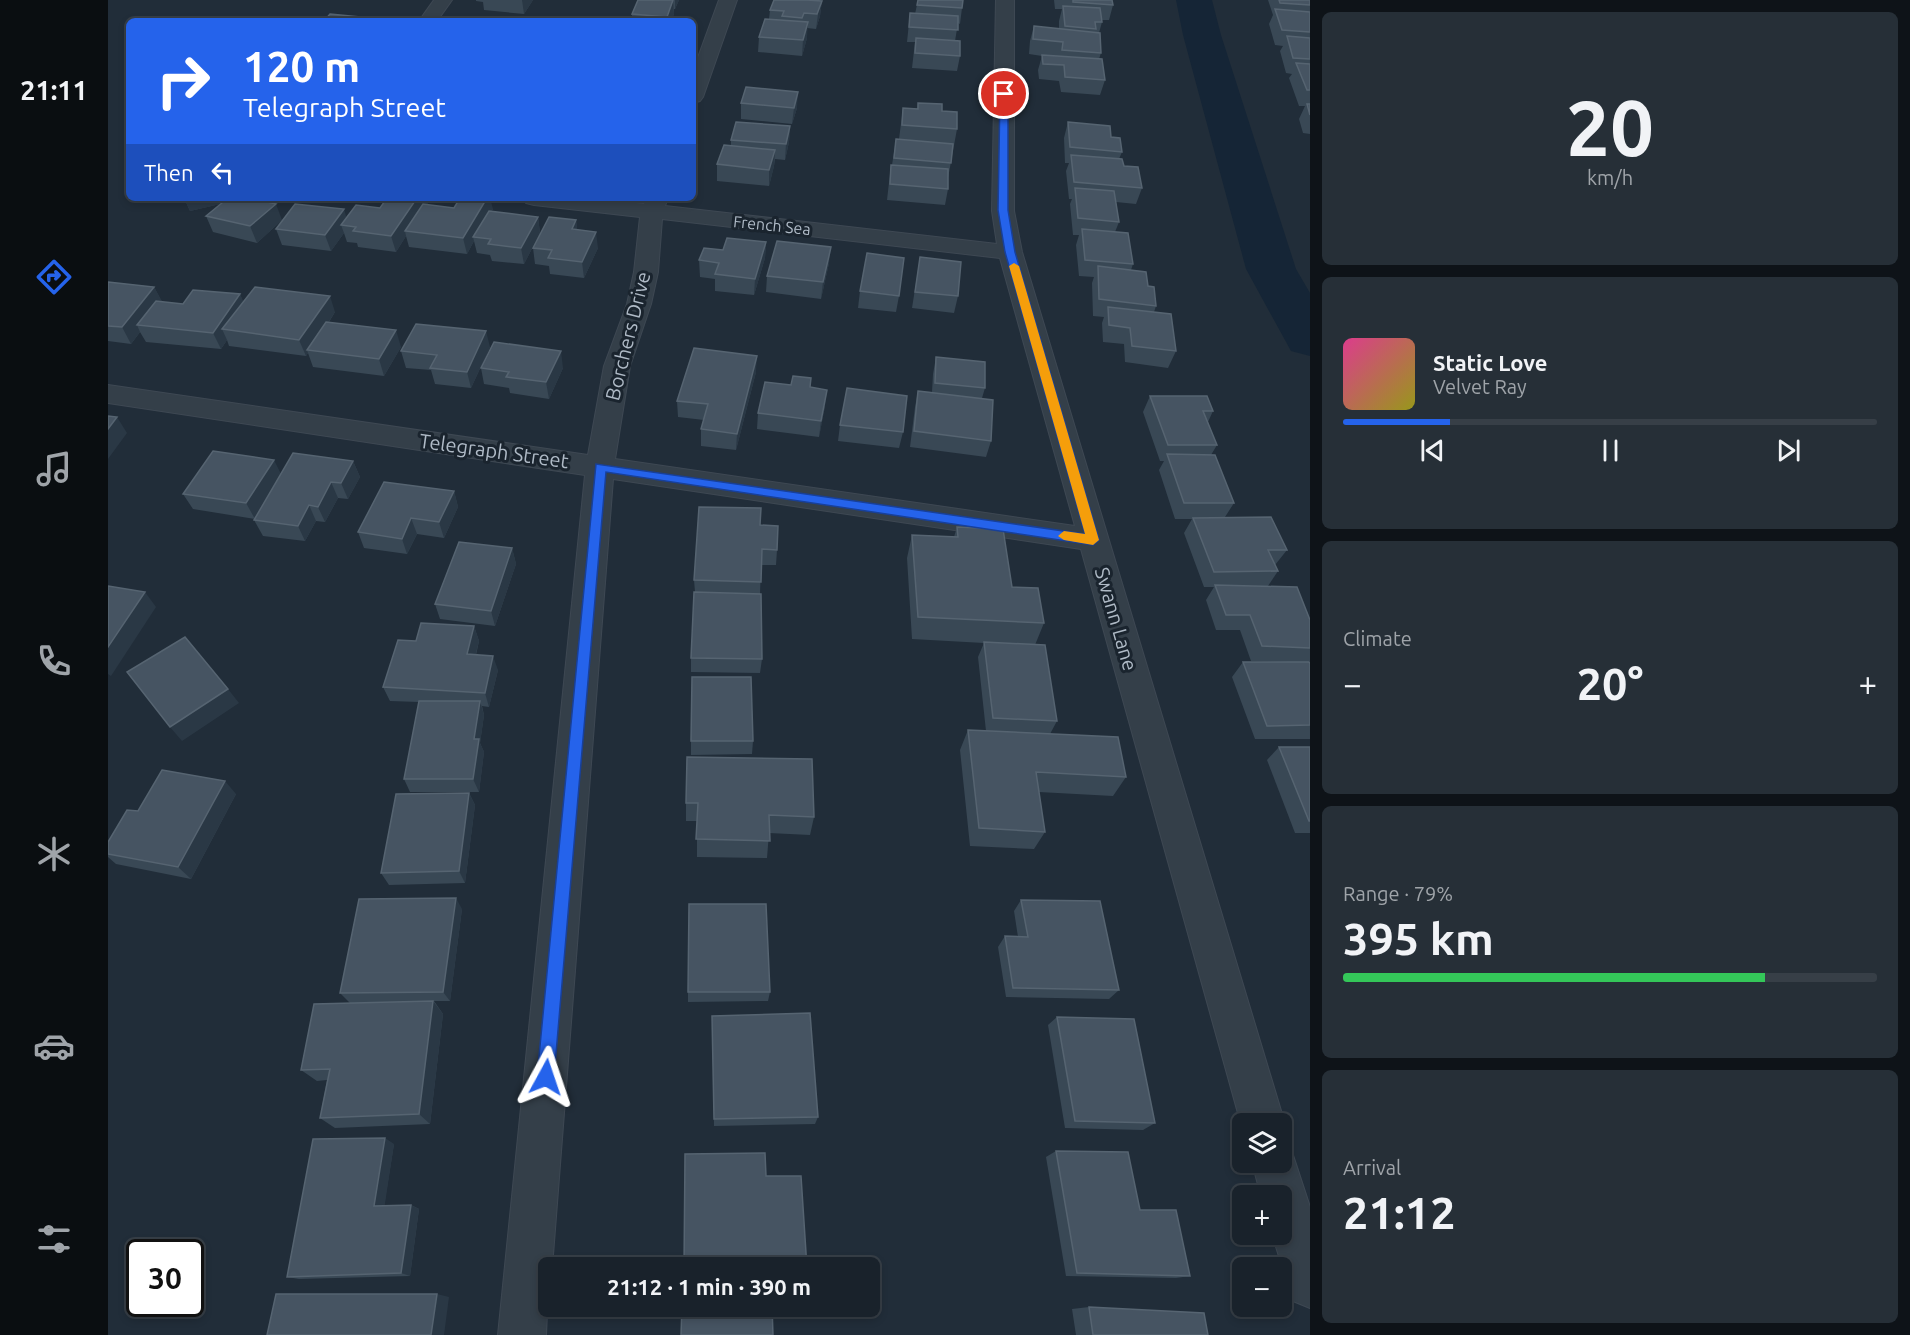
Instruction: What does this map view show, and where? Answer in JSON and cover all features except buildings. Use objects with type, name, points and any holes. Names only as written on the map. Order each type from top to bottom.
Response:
[{"type":"street","points":[[430,18],[443,0]]},
{"type":"street","points":[[696,89],[728,0]]},
{"type":"street","name":"Swann Lane","points":[[1005,0],[1003,210],[1010,252],[1260,1113]]},
{"type":"street","name":"French Sea","points":[[586,201],[655,205],[1010,252]]},
{"type":"street","name":"Borchers Drive","points":[[522,1335],[600,467],[617,366],[639,304],[646,272],[655,205]]},
{"type":"street","name":"Telegraph Street","points":[[108,394],[1093,540]]},
{"type":"street","points":[[1278,1173],[1310,1284]]},
{"type":"waterway","points":[[1194,0],[1202,35],[1271,269],[1310,339]]},
{"type":"slow traffic","points":[[1014,266],[1093,540],[1064,536]]},
{"type":"route","points":[[546,1077],[600,467],[1093,540],[1010,252],[1003,210],[1004,94]]}]
